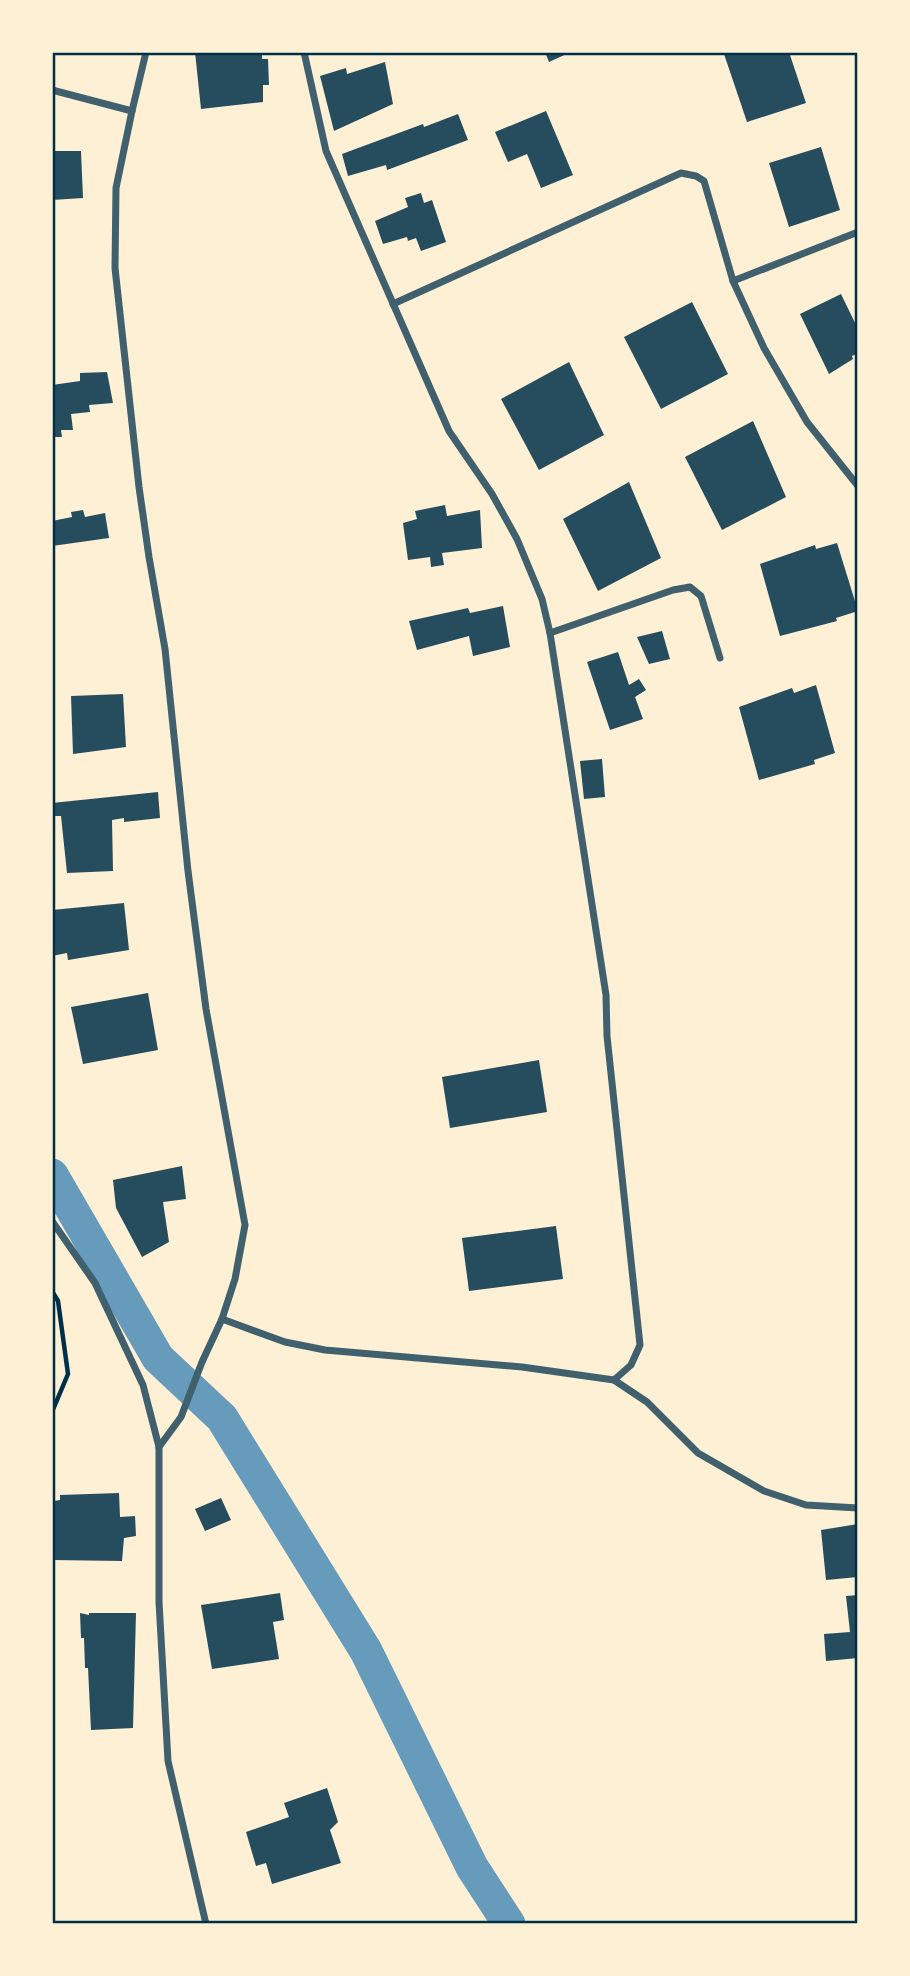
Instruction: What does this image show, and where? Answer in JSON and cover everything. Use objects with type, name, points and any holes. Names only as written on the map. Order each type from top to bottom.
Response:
[{"type":"street","points":[[146,52],[116,188],[115,268],[141,499],[165,649],[188,871],[206,1009],[245,1225],[236,1279],[222,1319],[181,1417],[159,1447]]},
{"type":"street","points":[[304,52],[326,151],[449,431],[492,494],[517,538],[542,599],[550,633],[606,995],[607,1036],[640,1345],[631,1365],[614,1380]]},
{"type":"street","points":[[52,90],[132,111]]},
{"type":"street","points":[[393,304],[681,173],[696,176],[704,181],[733,281],[764,348],[807,422],[858,486]]},
{"type":"street","points":[[733,281],[858,232]]},
{"type":"street","points":[[550,633],[673,590],[690,587],[701,596],[720,658]]},
{"type":"street","points":[[52,1221],[95,1283],[143,1385],[159,1447],[159,1601],[168,1761],[206,1923]]},
{"type":"street","points":[[222,1319],[285,1342],[325,1350],[522,1367],[614,1380],[647,1402],[698,1453],[764,1491],[806,1505],[858,1508]]},
{"type":"path","points":[[52,1291],[58,1301],[68,1374],[52,1412]]},
{"type":"building","points":[[195,52],[262,52],[262,59],[268,59],[269,85],[263,85],[263,102],[201,109]]},
{"type":"building","points":[[545,52],[571,52],[549,62]]},
{"type":"building","points":[[789,52],[806,103],[747,122],[724,54]]},
{"type":"building","points":[[385,62],[393,104],[334,131],[320,76],[346,68],[347,74]]},
{"type":"building","points":[[546,111],[573,175],[541,188],[527,154],[508,162],[495,132]]},
{"type":"building","points":[[458,114],[468,140],[387,170],[386,165],[348,176],[342,154]]},
{"type":"building","points":[[821,147],[840,210],[789,227],[769,163]]},
{"type":"building","points":[[52,151],[81,151],[83,198],[52,200]]},
{"type":"building","points":[[421,193],[424,203],[432,200],[446,242],[421,251],[416,238],[408,241],[407,237],[383,244],[375,221],[408,207],[405,198]]},
{"type":"building","points":[[841,294],[858,329],[858,353],[829,374],[800,314]]},
{"type":"building","points":[[692,302],[728,374],[661,409],[624,337]]},
{"type":"building","points":[[569,362],[604,435],[539,470],[501,399]]},
{"type":"building","points":[[107,372],[113,403],[89,405],[90,412],[71,414],[73,430],[61,430],[62,437],[52,437],[52,385],[80,381],[80,373]]},
{"type":"building","points":[[753,421],[786,497],[722,530],[685,457]]},
{"type":"building","points":[[629,482],[661,558],[598,591],[563,519]]},
{"type":"building","points":[[445,505],[447,516],[480,510],[482,548],[442,553],[444,565],[431,567],[430,557],[408,560],[403,523],[417,519],[415,511]]},
{"type":"building","points":[[83,510],[85,517],[105,513],[109,538],[52,546],[52,521],[72,517],[71,512]]},
{"type":"building","points":[[837,543],[858,611],[836,618],[837,621],[780,636],[760,564],[815,545],[816,549]]},
{"type":"building","points":[[503,606],[510,647],[473,656],[469,636],[417,650],[409,621],[468,608],[470,613]]},
{"type":"building","points":[[662,631],[670,659],[649,664],[637,637]]},
{"type":"building","points":[[618,652],[629,685],[639,679],[646,690],[635,697],[643,719],[610,730],[587,662]]},
{"type":"building","points":[[816,685],[835,753],[814,760],[815,764],[759,780],[739,707],[792,688],[794,693]]},
{"type":"building","points":[[123,694],[126,747],[73,754],[71,696]]},
{"type":"building","points":[[602,759],[605,797],[584,799],[580,761]]},
{"type":"building","points":[[158,792],[160,818],[124,822],[124,818],[112,820],[113,871],[67,873],[61,816],[52,816],[52,803]]},
{"type":"building","points":[[124,903],[129,950],[68,960],[67,953],[52,956],[52,910]]},
{"type":"building","points":[[148,993],[158,1050],[83,1064],[71,1007]]},
{"type":"building","points":[[539,1060],[547,1112],[450,1128],[442,1077]]},
{"type":"building","points":[[182,1166],[186,1199],[163,1202],[169,1242],[142,1257],[116,1208],[113,1180]]},
{"type":"building","points":[[556,1226],[563,1279],[469,1291],[462,1238]]},
{"type":"building","points":[[119,1493],[120,1517],[135,1516],[136,1536],[124,1538],[122,1561],[52,1560],[54,1501],[60,1500],[60,1495]]},
{"type":"building","points":[[221,1498],[231,1520],[205,1531],[195,1509]]},
{"type":"building","points":[[858,1524],[858,1577],[826,1580],[821,1530]]},
{"type":"building","points":[[280,1593],[284,1620],[273,1622],[279,1659],[212,1669],[201,1605]]},
{"type":"building","points":[[858,1595],[858,1658],[826,1661],[824,1634],[850,1632],[846,1596]]},
{"type":"building","points":[[80,1613],[136,1613],[133,1728],[91,1730],[88,1668],[85,1668]]},
{"type":"building","points":[[327,1788],[338,1822],[330,1830],[341,1863],[272,1884],[266,1863],[256,1866],[246,1832],[289,1817],[284,1803]]},
{"type":"waterway","points":[[52,1175],[158,1358],[222,1418],[366,1651],[472,1867],[509,1924]]}]
